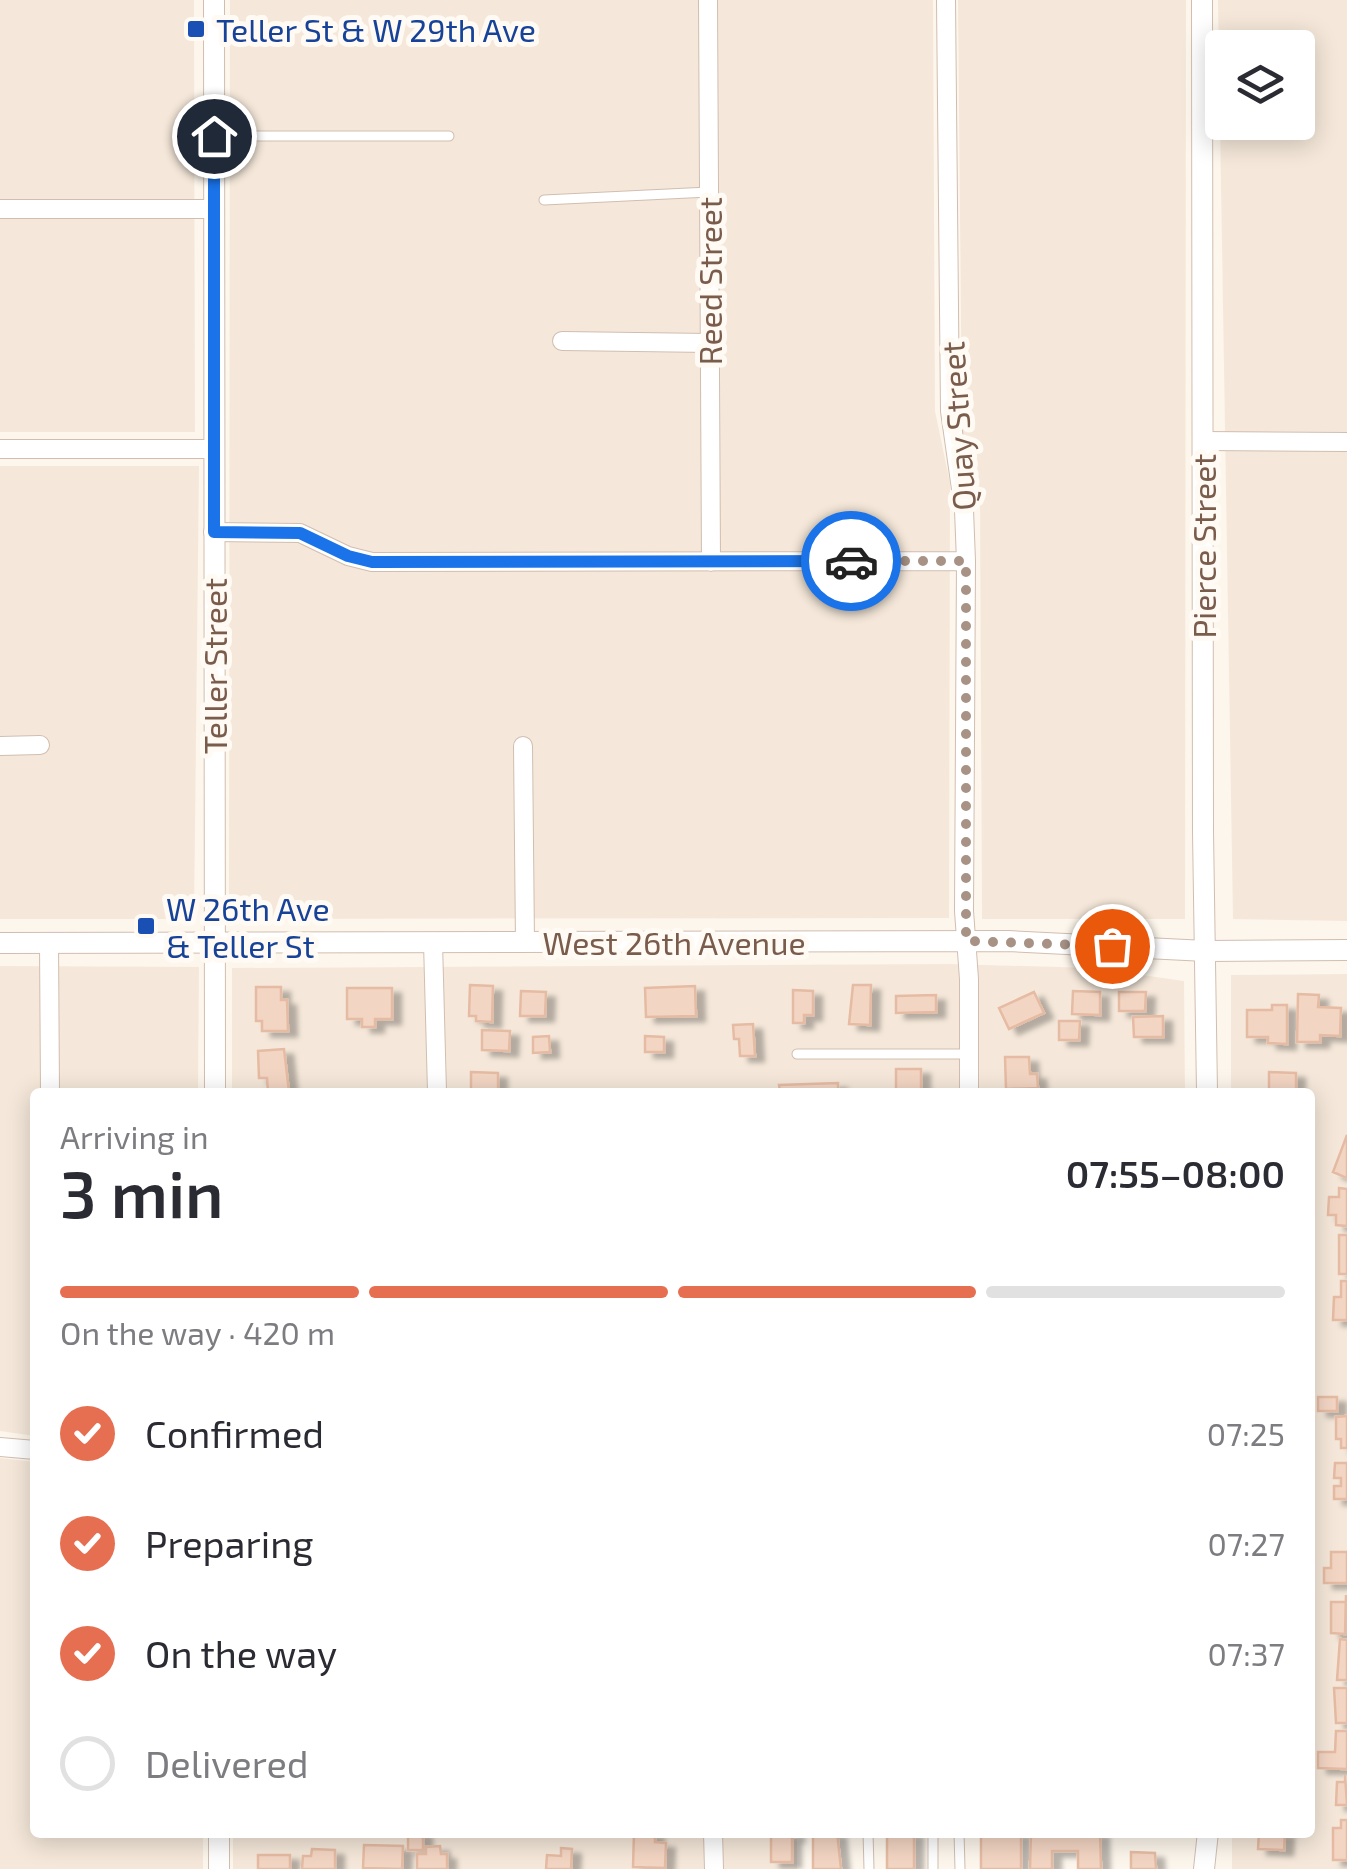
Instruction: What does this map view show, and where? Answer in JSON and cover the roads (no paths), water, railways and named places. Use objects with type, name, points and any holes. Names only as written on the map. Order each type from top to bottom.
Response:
[{"type":"street","name":"Teller Street","points":[[214,0],[215,1088]]},
{"type":"street","name":"Reed Street","points":[[708,0],[711,562]]},
{"type":"street","name":"Quay Street","points":[[946,0],[950,411],[964,510],[966,561],[969,1088]]},
{"type":"street","name":"Pierce Street","points":[[1202,0],[1207,1088]]},
{"type":"street","points":[[0,209],[213,210]]},
{"type":"street","points":[[562,341],[710,342]]},
{"type":"street","points":[[1203,441],[1347,442]]},
{"type":"street","points":[[0,449],[213,449]]},
{"type":"street","points":[[214,532],[300,533],[348,556],[372,562],[966,561]]},
{"type":"street","points":[[0,746],[40,745]]},
{"type":"street","points":[[523,746],[525,942]]},
{"type":"street","name":"West 26th Avenue","points":[[0,943],[966,941],[1206,950],[1347,950]]},
{"type":"street","points":[[434,942],[437,1088]]},
{"type":"street","points":[[49,943],[50,1088]]},
{"type":"street","points":[[0,1447],[30,1450]]},
{"type":"street","points":[[219,1838],[219,1869]]},
{"type":"street","points":[[714,1838],[714,1869]]},
{"type":"street","points":[[1204,1869],[1208,1838]]},
{"type":"street","points":[[1208,1838],[1212,1869]]},
{"type":"lane","points":[[214,136],[449,136]]},
{"type":"lane","points":[[544,200],[709,192]]},
{"type":"lane","points":[[797,1054],[969,1054]]},
{"type":"lane","points":[[868,1838],[869,1869]]},
{"type":"lane","points":[[934,1838],[934,1869]]},
{"type":"lane","points":[[960,1838],[960,1869]]},
{"type":"place","name":"Teller St & W 29th Ave","points":[[196,29]]},
{"type":"place","name":"W 26th Ave & Teller St","points":[[146,926]]}]
